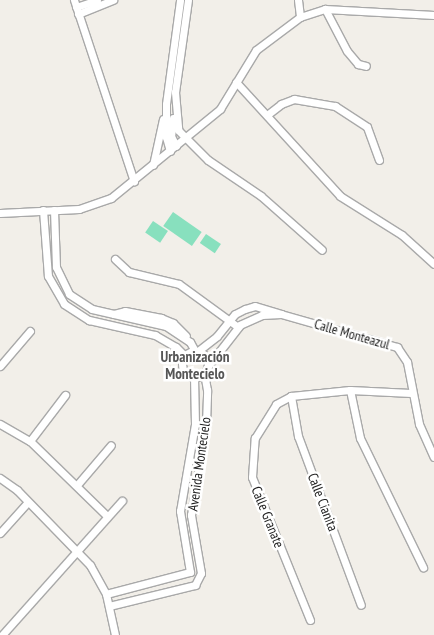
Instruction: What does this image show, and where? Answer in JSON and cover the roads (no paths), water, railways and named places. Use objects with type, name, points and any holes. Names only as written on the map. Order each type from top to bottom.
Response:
[{"type":"street","points":[[76,7],[97,0]]},
{"type":"street","points":[[76,7],[113,0]]},
{"type":"street","points":[[154,165],[166,104],[180,0]]},
{"type":"street","points":[[173,149],[171,130],[188,0]]},
{"type":"street","points":[[298,0],[300,17]]},
{"type":"street","points":[[76,7],[134,181]]},
{"type":"street","points":[[326,9],[350,55],[358,64],[366,66]]},
{"type":"street","points":[[0,213],[79,209],[111,198],[220,110],[256,50],[300,17],[326,9],[434,15]]},
{"type":"street","points":[[236,82],[340,196],[402,235],[434,264]]},
{"type":"street","points":[[267,115],[281,104],[294,99],[335,106],[367,127],[379,160]]},
{"type":"street","points":[[166,104],[166,137],[173,149]]},
{"type":"street","points":[[175,104],[176,126],[184,138],[208,160],[261,196],[322,250]]},
{"type":"street","points":[[43,210],[48,276],[64,304],[89,320],[155,335],[176,347],[185,356]]},
{"type":"street","points":[[54,210],[56,267],[61,281],[78,302],[112,314],[166,326],[190,342],[196,351],[205,355],[206,369]]},
{"type":"street","points":[[115,259],[129,272],[179,284],[238,326],[206,369],[194,376],[183,367],[185,356]]},
{"type":"street","name":"Calle Monteazul","points":[[196,351],[217,336],[230,319],[245,309],[255,306],[397,347],[407,362],[411,393],[419,424],[434,457]]},
{"type":"street","name":"Calle Monteazul","points":[[238,326],[250,318],[280,314]]},
{"type":"street","points":[[0,366],[30,331]]},
{"type":"street","points":[[185,356],[196,351]]},
{"type":"street","name":"Avenida Montecielo","points":[[109,606],[195,585],[201,573],[191,515],[206,424],[208,390],[206,369]]},
{"type":"street","name":"Avenida Montecielo","points":[[106,594],[190,572],[180,511],[195,424],[194,376]]},
{"type":"street","points":[[291,396],[350,390],[411,393]]},
{"type":"street","points":[[350,390],[360,438],[423,566]]},
{"type":"street","points":[[30,441],[65,396]]},
{"type":"street","name":"Calle Cianita","points":[[291,396],[298,436],[361,605]]},
{"type":"street","name":"Calle Granate","points":[[291,396],[276,404],[255,438],[252,477],[310,620]]},
{"type":"street","points":[[0,424],[30,441],[77,484],[106,515]]},
{"type":"street","points":[[77,484],[111,445]]},
{"type":"street","points":[[0,478],[90,564],[106,594],[115,635]]},
{"type":"street","points":[[2,635],[106,515],[122,501]]},
{"type":"street","points":[[0,533],[27,503]]},
{"type":"district","name":"Urbanización Montecielo","points":[[195,364]]}]
